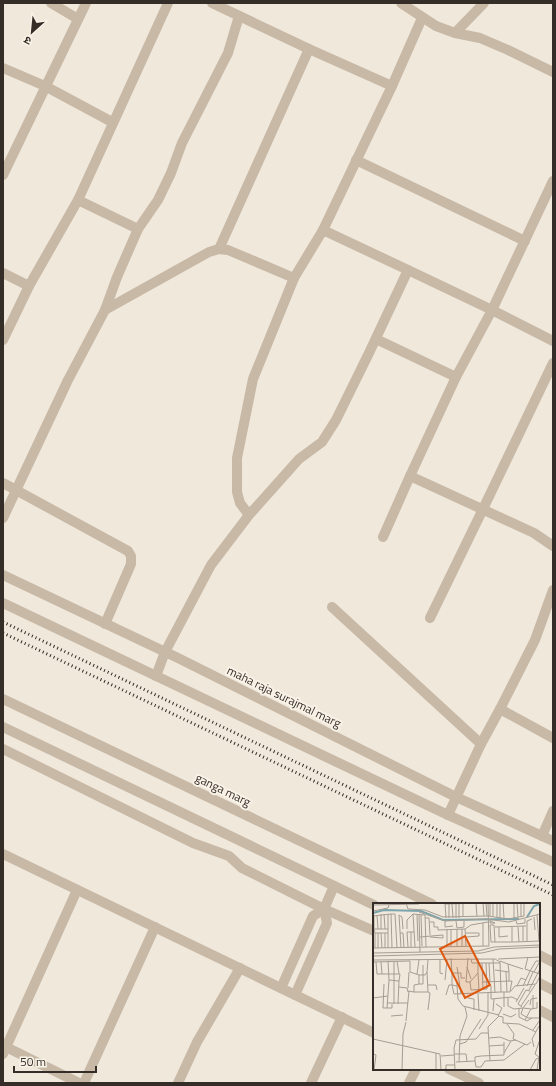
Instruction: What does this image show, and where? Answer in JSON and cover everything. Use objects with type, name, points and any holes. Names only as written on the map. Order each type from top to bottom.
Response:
[{"type":"street","points":[[51,3],[78,19]]},
{"type":"street","points":[[3,174],[86,3]]},
{"type":"street","points":[[3,340],[29,286],[78,200],[112,122],[168,3]]},
{"type":"street","points":[[212,3],[309,50],[392,86]]},
{"type":"street","points":[[402,3],[422,18],[436,26],[455,33],[480,38],[553,72]]},
{"type":"street","points":[[455,33],[484,3]]},
{"type":"street","points":[[3,518],[68,380],[105,310],[117,277],[138,229],[165,187],[182,143],[228,53],[239,16]]},
{"type":"street","points":[[249,514],[240,503],[237,492],[237,458],[253,379],[294,278],[323,230],[392,86],[422,18]]},
{"type":"street","points":[[219,249],[309,50]]},
{"type":"street","points":[[3,68],[45,86],[112,122]]},
{"type":"street","points":[[356,160],[525,241]]},
{"type":"street","points":[[383,537],[456,376],[492,310],[553,182]]},
{"type":"street","points":[[78,200],[138,229]]},
{"type":"street","points":[[323,230],[492,310],[553,341]]},
{"type":"street","points":[[105,310],[210,252],[219,249],[228,250],[294,278]]},
{"type":"street","points":[[156,676],[164,652],[211,565],[249,514],[299,459],[322,442],[336,420],[408,270]]},
{"type":"street","points":[[3,273],[29,286]]},
{"type":"street","points":[[376,339],[456,376]]},
{"type":"street","points":[[430,618],[484,509],[553,363]]},
{"type":"street","points":[[410,476],[534,532],[553,546]]},
{"type":"street","points":[[3,483],[128,551],[131,556],[131,564],[105,624]]},
{"type":"street","name":"maha raja surajmal marg","points":[[3,575],[164,652],[456,797],[553,840]]},
{"type":"street","points":[[448,815],[481,744],[535,640],[553,590]]},
{"type":"street","points":[[3,603],[448,815],[553,862]]},
{"type":"street","points":[[332,607],[481,744]]},
{"type":"street","name":"ganga marg","points":[[3,699],[430,903]]},
{"type":"street","points":[[500,709],[553,738]]},
{"type":"street","points":[[3,727],[373,905]]},
{"type":"street","points":[[3,749],[193,843],[229,856],[242,868],[324,909],[373,931]]},
{"type":"street","points":[[542,836],[553,811]]},
{"type":"street","points":[[4,857],[77,890],[373,1032]]},
{"type":"street","points":[[281,988],[313,916],[324,909],[334,886]]},
{"type":"street","points":[[77,890],[5,1051],[79,1083]]},
{"type":"street","points":[[295,995],[327,923],[324,909]]},
{"type":"street","points":[[84,1083],[155,928]]},
{"type":"street","points":[[540,956],[553,962]]},
{"type":"street","points":[[178,1083],[197,1042],[240,968]]},
{"type":"street","points":[[540,984],[553,990]]},
{"type":"street","points":[[540,1010],[553,1016]]},
{"type":"street","points":[[311,1083],[342,1017]]},
{"type":"street","points":[[409,1083],[416,1070]]},
{"type":"street","points":[[452,1070],[479,1083]]},
{"type":"railway","points":[[3,622],[553,885]]},
{"type":"railway","points":[[3,633],[553,895]]}]
